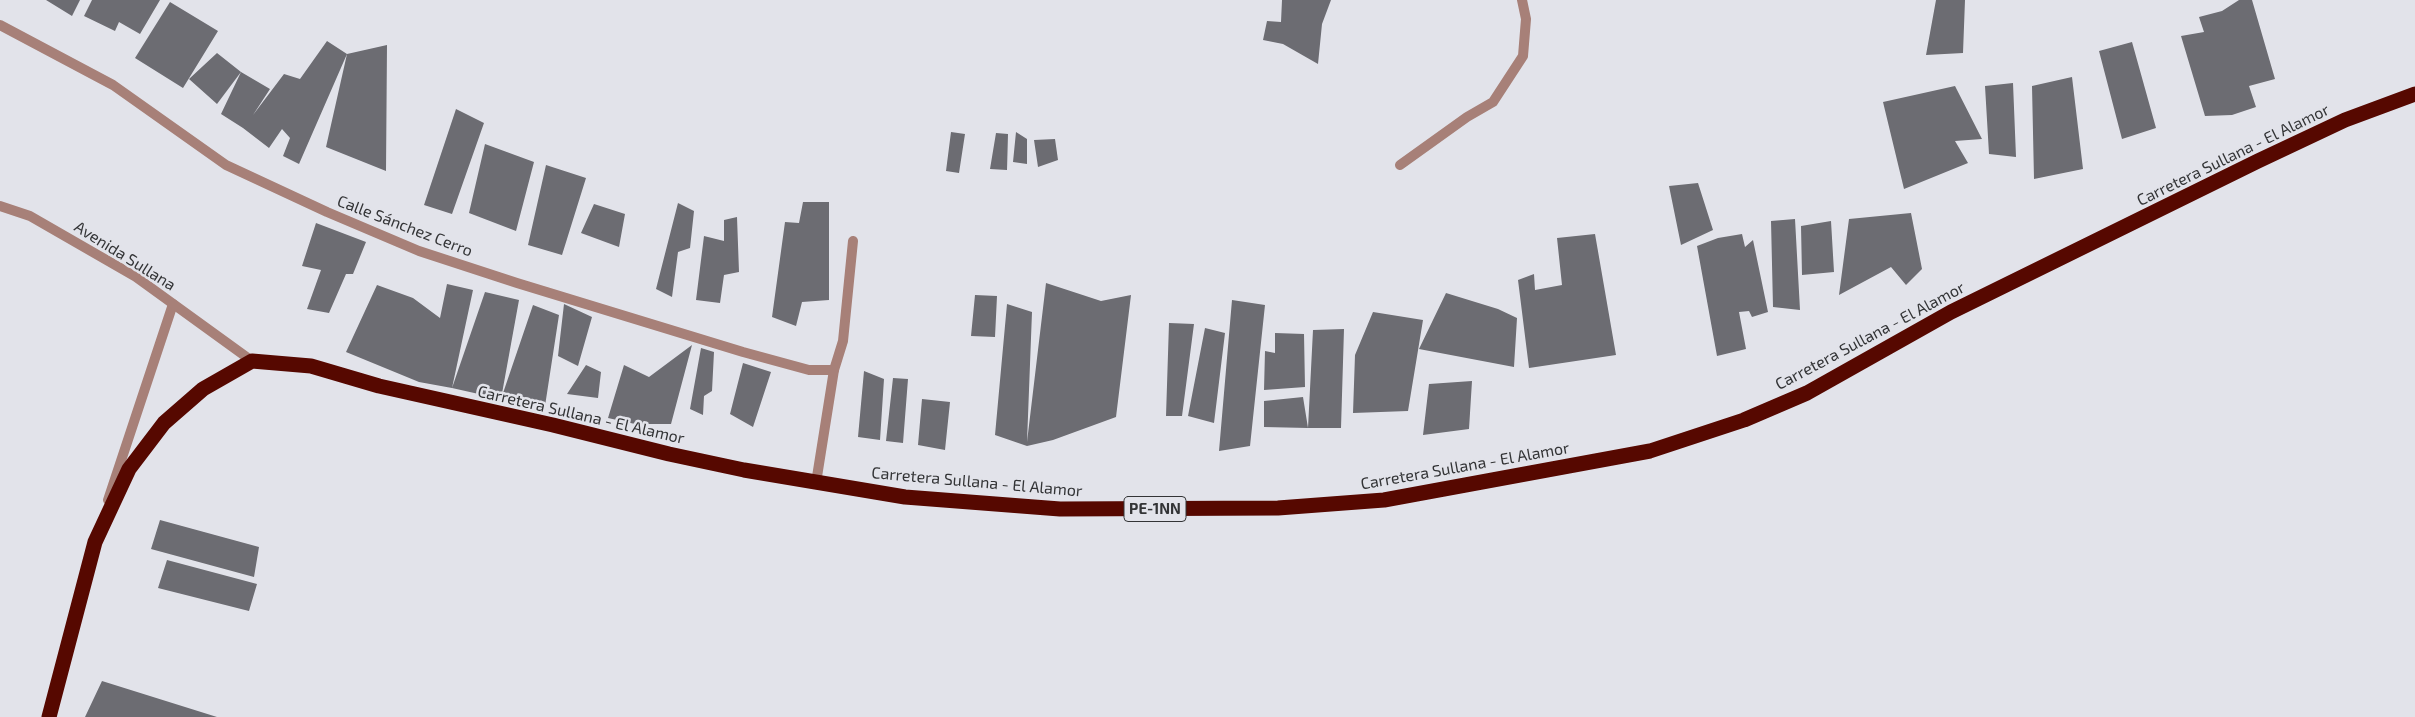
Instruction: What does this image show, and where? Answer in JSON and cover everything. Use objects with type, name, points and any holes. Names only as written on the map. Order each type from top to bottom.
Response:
[{"type":"highway","name":"Carretera Sullana - El Alamor","points":[[252,361],[311,366],[388,388],[669,454],[905,497],[1060,509],[1278,508],[1384,500],[1650,450],[1744,420],[1807,393],[1951,312],[2241,169],[2345,120],[2415,94]]},
{"type":"highway","points":[[49,717],[95,542],[129,469],[164,423],[202,389],[252,361]]},
{"type":"street","points":[[1400,165],[1467,117],[1493,102],[1523,56],[1526,19],[1522,0]]},
{"type":"street","name":"Calle Sánchez Cerro","points":[[0,25],[113,85],[226,165],[284,193],[410,247],[517,283],[744,352],[809,370],[834,370]]},
{"type":"street","name":"Avenida Sullana","points":[[0,206],[30,216],[136,277],[252,361]]},
{"type":"street","points":[[816,482],[834,370],[843,341],[853,241]]},
{"type":"street","points":[[95,542],[173,304]]},
{"type":"building","points":[[46,0],[80,0],[72,16]]},
{"type":"building","points":[[92,0],[160,0],[140,34],[119,22],[115,31],[84,16]]},
{"type":"building","points":[[1282,0],[1331,0],[1322,24],[1318,64],[1283,44],[1263,40],[1267,21],[1281,22]]},
{"type":"building","points":[[1936,0],[1965,0],[1963,53],[1926,55]]},
{"type":"building","points":[[2239,0],[2252,0],[2275,79],[2249,86],[2256,107],[2232,115],[2205,116],[2181,36],[2204,32],[2199,17],[2222,11]]},
{"type":"building","points":[[170,2],[218,31],[183,88],[135,58]]},
{"type":"building","points":[[327,41],[347,54],[299,164],[283,156],[290,138],[282,129],[269,148],[221,114],[241,72],[270,89],[253,115],[284,74],[300,79]]},
{"type":"building","points":[[2132,42],[2156,128],[2122,139],[2099,51]]},
{"type":"building","points":[[387,45],[386,171],[326,147],[347,54]]},
{"type":"building","points":[[217,53],[241,72],[217,104],[189,79]]},
{"type":"building","points":[[2072,77],[2083,169],[2034,179],[2032,86]]},
{"type":"building","points":[[2013,83],[2016,157],[1989,154],[1985,86]]},
{"type":"building","points":[[1955,86],[1982,139],[1955,141],[1968,163],[1904,189],[1883,102]]},
{"type":"building","points":[[456,109],[484,123],[452,214],[424,205]]},
{"type":"building","points":[[951,132],[965,134],[959,173],[946,171]]},
{"type":"building","points":[[1016,132],[1027,139],[1027,164],[1013,162]]},
{"type":"building","points":[[996,133],[1008,134],[1007,170],[990,169]]},
{"type":"building","points":[[1055,139],[1058,160],[1038,167],[1034,140]]},
{"type":"building","points":[[485,144],[534,162],[516,231],[469,213]]},
{"type":"building","points":[[546,165],[586,178],[562,255],[528,245]]},
{"type":"building","points":[[1698,183],[1713,230],[1681,245],[1669,186]]},
{"type":"building","points":[[803,202],[829,202],[829,300],[802,302],[796,326],[772,317],[785,222],[799,223]]},
{"type":"building","points":[[678,203],[694,211],[690,248],[678,252],[672,297],[656,289]]},
{"type":"building","points":[[594,204],[625,214],[619,247],[581,233]]},
{"type":"building","points":[[1911,213],[1922,269],[1906,285],[1891,267],[1839,295],[1849,219]]},
{"type":"building","points":[[737,217],[739,272],[724,275],[720,303],[696,300],[704,236],[724,241],[724,220]]},
{"type":"building","points":[[1795,219],[1800,310],[1773,307],[1771,221]]},
{"type":"building","points":[[1831,221],[1834,272],[1802,275],[1801,226]]},
{"type":"building","points":[[316,223],[366,242],[353,274],[346,274],[329,313],[307,309],[321,270],[302,266]]},
{"type":"building","points":[[1595,234],[1616,355],[1529,368],[1518,280],[1534,274],[1535,290],[1562,285],[1557,238]]},
{"type":"building","points":[[1742,234],[1745,247],[1753,240],[1768,312],[1752,317],[1749,311],[1739,312],[1746,349],[1717,356],[1697,246],[1718,238]]},
{"type":"building","points":[[1046,283],[1101,301],[1131,295],[1116,417],[1053,440],[1027,446],[995,435],[1007,304],[1032,312],[1027,442]]},
{"type":"building","points":[[447,284],[473,290],[452,388],[419,382],[346,352],[377,285],[413,298],[440,318]]},
{"type":"building","points":[[485,292],[519,300],[501,399],[452,388]]},
{"type":"building","points":[[1446,293],[1498,309],[1517,318],[1514,367],[1419,349]]},
{"type":"building","points":[[975,295],[997,296],[995,337],[971,336]]},
{"type":"building","points":[[1232,300],[1265,305],[1250,446],[1219,451]]},
{"type":"building","points":[[564,304],[592,317],[578,366],[558,356]]},
{"type":"building","points":[[533,305],[559,315],[545,406],[501,399]]},
{"type":"building","points":[[1373,312],[1423,320],[1408,411],[1353,413],[1355,355]]},
{"type":"building","points":[[1169,323],[1194,324],[1182,416],[1166,416]]},
{"type":"building","points":[[1205,328],[1225,333],[1214,423],[1188,416]]},
{"type":"building","points":[[1344,329],[1341,428],[1308,428],[1313,330]]},
{"type":"building","points":[[1275,333],[1304,334],[1305,387],[1264,390],[1265,351],[1275,353]]},
{"type":"building","points":[[692,345],[671,424],[635,424],[608,418],[624,365],[649,377]]},
{"type":"building","points":[[701,348],[714,352],[712,391],[704,396],[703,415],[690,409]]},
{"type":"building","points":[[743,363],[771,372],[753,427],[730,414]]},
{"type":"building","points":[[586,365],[601,372],[598,398],[567,394]]},
{"type":"building","points":[[864,371],[884,379],[880,440],[858,437]]},
{"type":"building","points":[[893,378],[908,379],[903,443],[886,441]]},
{"type":"building","points":[[1472,381],[1469,429],[1423,435],[1429,384]]},
{"type":"building","points":[[1303,397],[1308,428],[1264,427],[1264,401]]},
{"type":"building","points":[[922,399],[950,402],[945,450],[918,445]]},
{"type":"building","points":[[160,520],[259,547],[254,577],[151,549]]},
{"type":"building","points":[[167,560],[257,584],[249,611],[158,588]]},
{"type":"building","points":[[102,681],[217,717],[85,717]]}]
